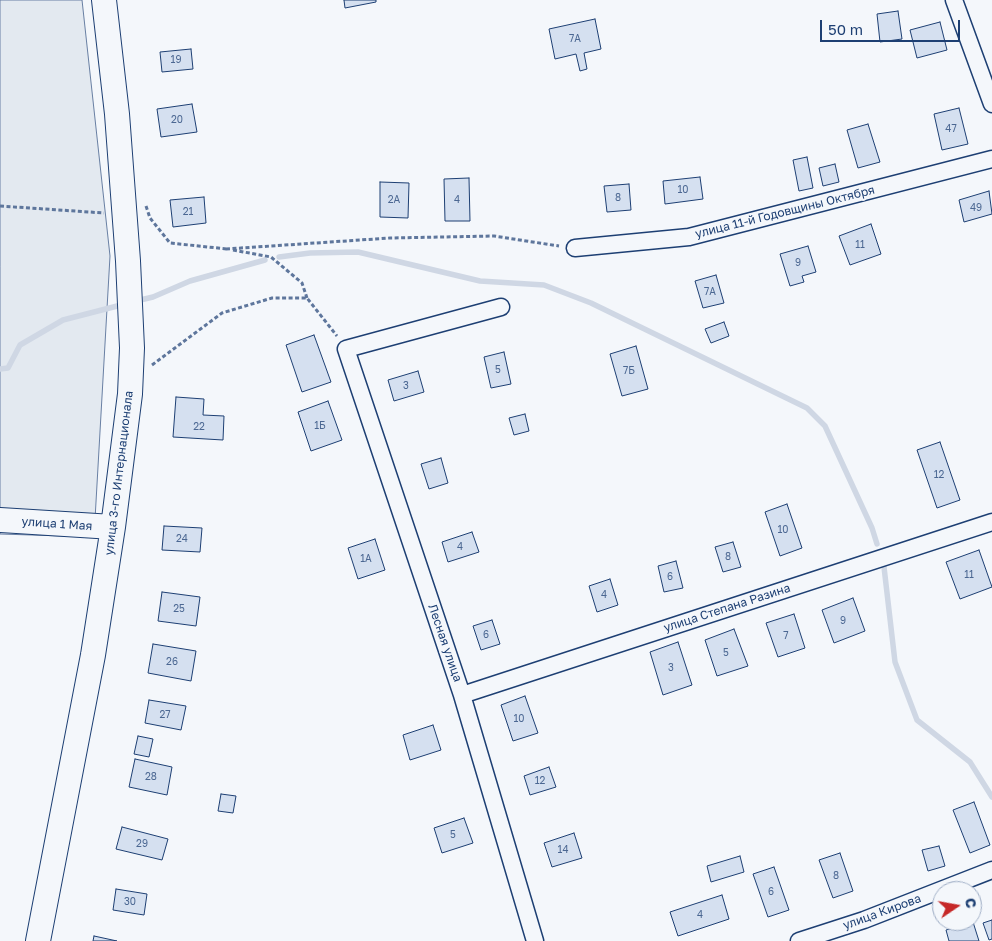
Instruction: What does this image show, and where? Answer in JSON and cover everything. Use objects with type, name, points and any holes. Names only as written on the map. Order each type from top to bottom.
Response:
[{"type":"street","name":"улица 3-го Интернационала","points":[[38,941],[93,655],[114,527],[127,430],[132,348],[128,261],[135,209],[114,78],[104,0]]},
{"type":"street","points":[[954,0],[992,104]]},
{"type":"street","name":"улица 11-й Годовщины Октября","points":[[575,248],[689,237],[992,159]]},
{"type":"street","points":[[346,349],[501,307]]},
{"type":"street","name":"Лесная улица","points":[[346,349],[462,695],[535,941]]},
{"type":"street","name":"улица 1 Мая","points":[[0,520],[114,527]]},
{"type":"street","name":"улица Степана Разина","points":[[462,695],[992,522]]},
{"type":"street","name":"улица Кирова","points":[[799,941],[864,920],[992,870]]},
{"type":"path","points":[[0,206],[135,209],[150,218],[170,243],[226,249],[270,257],[302,284],[307,298],[346,349]]},
{"type":"path","points":[[226,249],[390,238],[494,236],[575,248]]},
{"type":"path","points":[[148,368],[222,313],[272,298],[307,298]]},
{"type":"shaded area","points":[[0,0],[82,0],[110,256],[94,537],[0,534]]},
{"type":"building","points":[[344,0],[376,0],[376,2],[345,8]]},
{"type":"building","points":[[898,11],[902,39],[880,42],[877,14]]},
{"type":"building","points":[[595,19],[601,49],[584,53],[587,69],[580,71],[576,54],[555,59],[549,29]]},
{"type":"building","points":[[940,22],[947,50],[917,58],[910,30]]},
{"type":"building","points":[[191,49],[193,69],[162,72],[160,52]]},
{"type":"building","points":[[192,104],[197,132],[161,137],[157,109]]},
{"type":"building","points":[[959,108],[968,144],[942,150],[934,114]]},
{"type":"building","points":[[868,124],[880,162],[858,168],[847,130]]},
{"type":"building","points":[[807,157],[813,188],[799,191],[793,160]]},
{"type":"building","points":[[835,164],[839,182],[823,186],[819,168]]},
{"type":"building","points":[[700,177],[703,199],[665,204],[663,181]]},
{"type":"building","points":[[469,178],[470,221],[445,221],[444,179]]},
{"type":"building","points":[[380,182],[409,183],[408,218],[380,217]]},
{"type":"building","points":[[629,184],[631,210],[607,212],[604,186]]},
{"type":"building","points":[[989,191],[992,214],[964,222],[959,200]]},
{"type":"building","points":[[204,197],[206,223],[173,227],[170,200]]},
{"type":"building","points":[[871,224],[881,254],[850,265],[839,236]]},
{"type":"building","points":[[808,246],[816,272],[802,276],[804,282],[790,286],[780,254]]},
{"type":"building","points":[[716,275],[724,303],[703,308],[695,281]]},
{"type":"building","points":[[724,322],[729,336],[711,343],[705,329]]},
{"type":"building","points":[[314,335],[331,382],[302,392],[286,345]]},
{"type":"building","points":[[636,346],[648,389],[622,396],[610,354]]},
{"type":"building","points":[[504,352],[511,384],[491,388],[484,357]]},
{"type":"building","points":[[418,371],[424,392],[394,401],[388,380]]},
{"type":"building","points":[[176,397],[204,399],[203,415],[224,416],[223,440],[173,437]]},
{"type":"building","points":[[328,401],[342,440],[311,451],[298,412]]},
{"type":"building","points":[[525,414],[529,431],[514,435],[509,418]]},
{"type":"building","points":[[940,442],[960,500],[937,508],[917,450]]},
{"type":"building","points":[[441,458],[448,483],[429,489],[421,464]]},
{"type":"building","points":[[787,504],[802,548],[780,556],[765,512]]},
{"type":"building","points":[[164,526],[202,528],[200,552],[162,550]]},
{"type":"building","points":[[472,532],[479,552],[448,562],[442,542]]},
{"type":"building","points":[[375,539],[385,570],[358,579],[348,548]]},
{"type":"building","points":[[733,542],[741,567],[723,572],[715,547]]},
{"type":"building","points":[[979,550],[992,587],[960,599],[946,562]]},
{"type":"building","points":[[676,561],[683,588],[664,592],[658,566]]},
{"type":"building","points":[[610,579],[618,605],[597,612],[589,586]]},
{"type":"building","points":[[162,592],[200,597],[196,626],[158,621]]},
{"type":"building","points":[[853,598],[865,631],[834,643],[822,610]]},
{"type":"building","points":[[794,614],[805,648],[778,657],[766,623]]},
{"type":"building","points":[[492,620],[500,644],[481,650],[473,626]]},
{"type":"building","points":[[734,629],[748,666],[717,676],[705,640]]},
{"type":"building","points":[[678,642],[692,685],[663,695],[650,652]]},
{"type":"building","points":[[153,644],[196,651],[191,681],[148,673]]},
{"type":"building","points":[[525,696],[538,733],[513,741],[501,705]]},
{"type":"building","points":[[149,700],[186,706],[181,730],[145,723]]},
{"type":"building","points":[[433,725],[441,750],[410,760],[403,735]]},
{"type":"building","points":[[138,736],[153,739],[149,757],[134,754]]},
{"type":"building","points":[[135,759],[172,767],[167,795],[129,787]]},
{"type":"building","points":[[549,767],[556,787],[530,795],[524,776]]},
{"type":"building","points":[[221,794],[236,796],[233,813],[218,811]]},
{"type":"building","points":[[974,802],[990,845],[970,853],[953,810]]},
{"type":"building","points":[[464,818],[473,843],[442,853],[434,828]]},
{"type":"building","points":[[122,827],[168,839],[162,860],[116,849]]},
{"type":"building","points":[[574,833],[582,858],[552,867],[544,843]]},
{"type":"building","points":[[939,846],[945,866],[928,871],[922,850]]},
{"type":"building","points":[[840,853],[853,891],[833,898],[819,860]]},
{"type":"building","points":[[740,856],[744,872],[711,882],[707,866]]},
{"type":"building","points":[[774,867],[789,910],[768,917],[753,874]]},
{"type":"building","points":[[116,889],[147,894],[144,915],[113,910]]},
{"type":"building","points":[[722,895],[729,919],[678,936],[670,912]]},
{"type":"building","points":[[992,920],[992,939],[989,940],[983,923]]},
{"type":"building","points":[[946,931],[976,931],[979,941],[949,941]]},
{"type":"building","points":[[94,936],[117,941],[93,941]]},
{"type":"waterway","points":[[279,257],[310,253],[358,252],[480,281],[544,285],[591,303],[807,408],[825,426],[872,528],[877,544]]},
{"type":"waterway","points":[[136,301],[153,297],[190,281],[265,260]]},
{"type":"waterway","points":[[0,369],[8,368],[20,345],[63,320],[125,304]]},
{"type":"waterway","points":[[884,567],[895,662],[917,720],[970,762],[992,797]]}]
